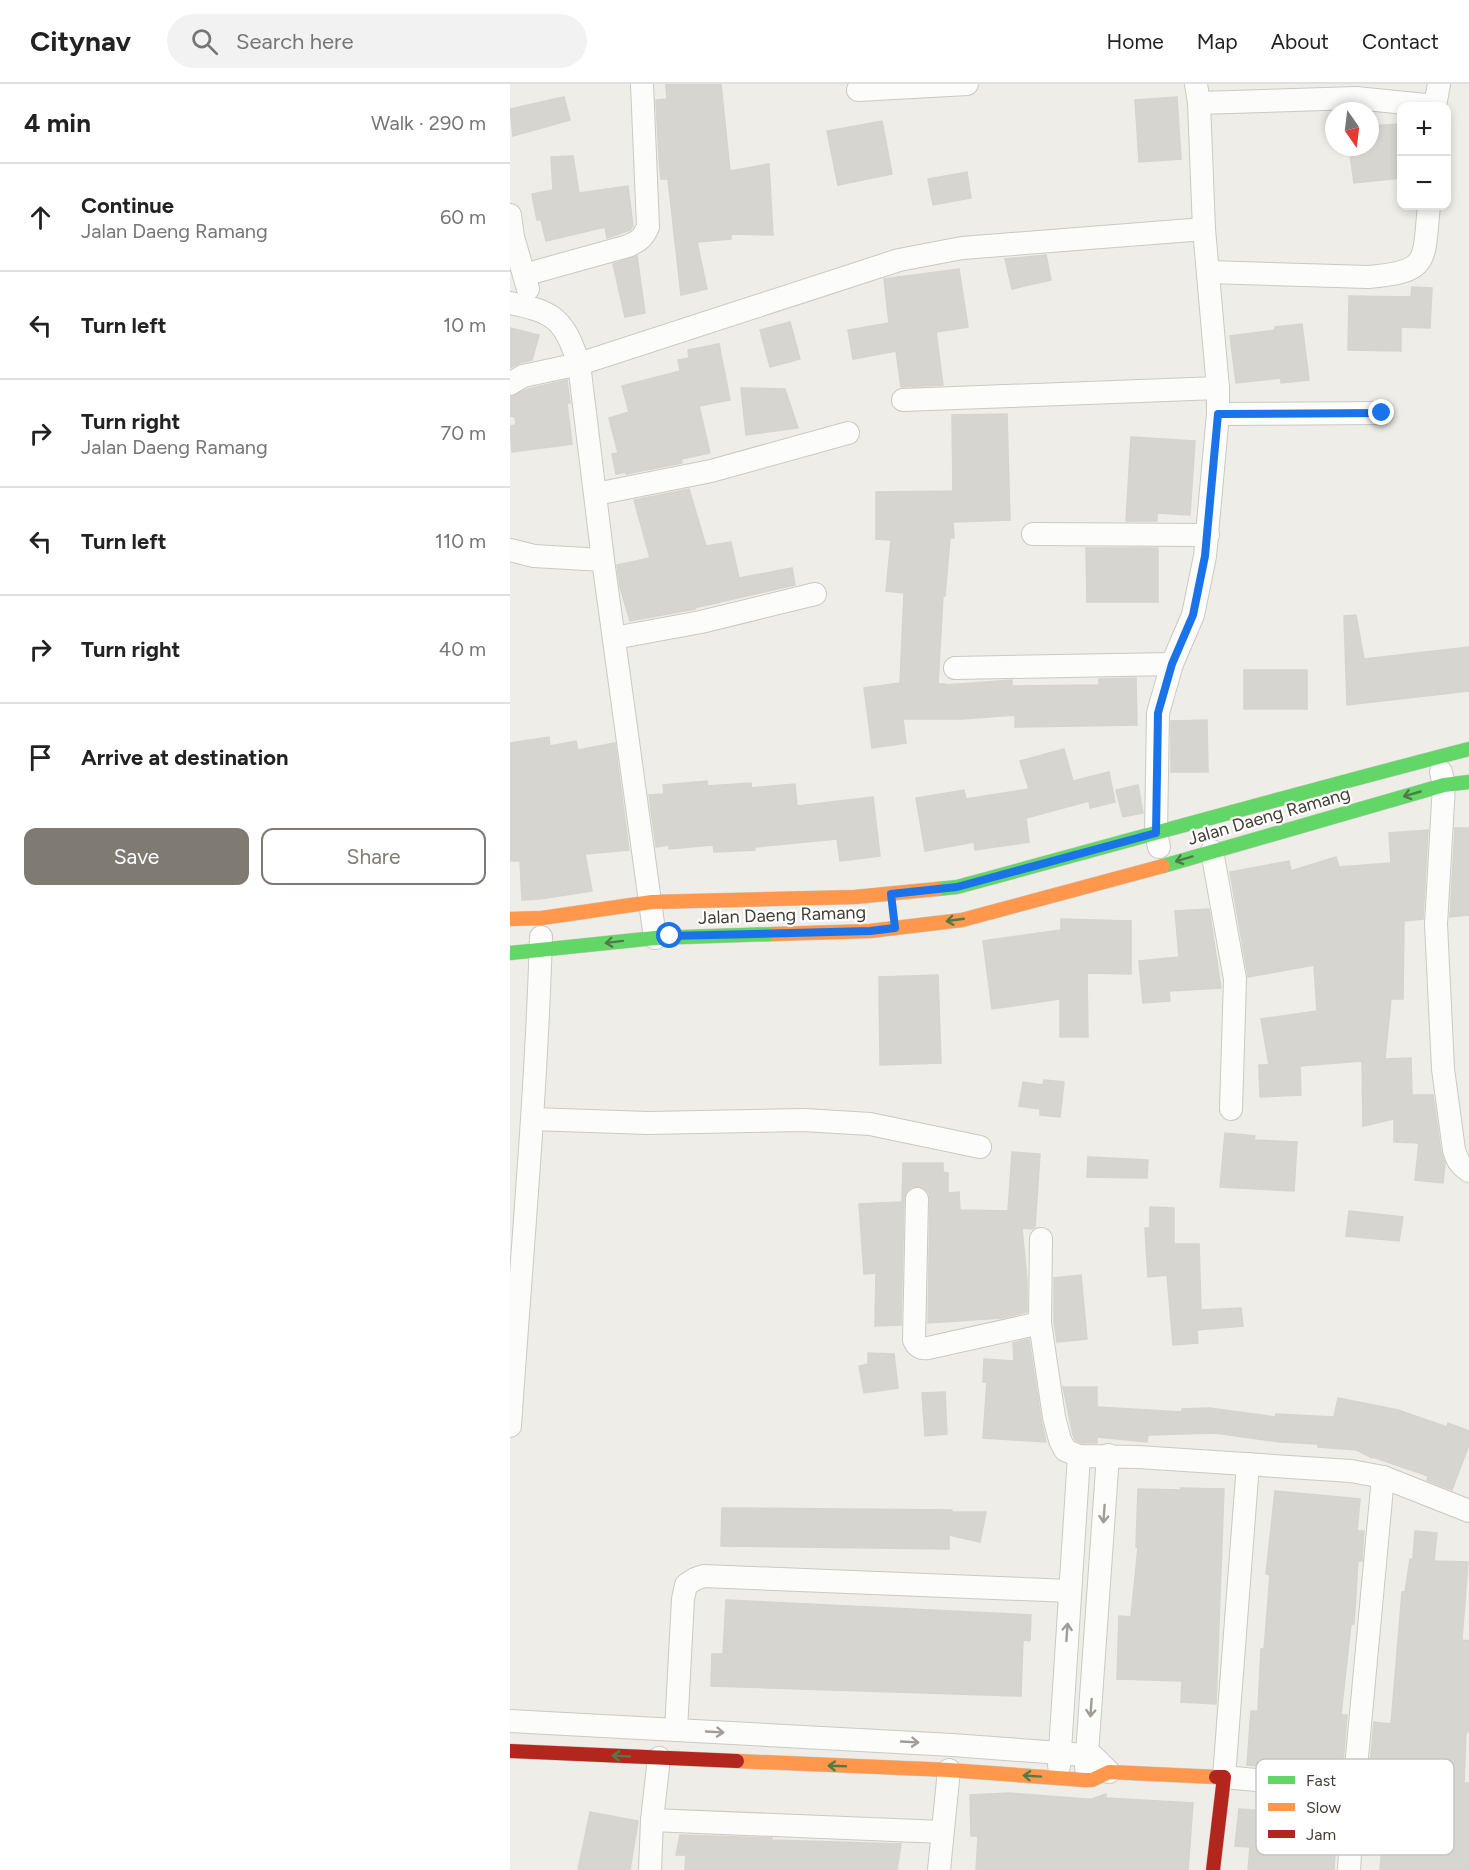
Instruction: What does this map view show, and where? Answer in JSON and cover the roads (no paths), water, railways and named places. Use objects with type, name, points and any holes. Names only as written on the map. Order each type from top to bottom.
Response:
[{"type":"main road","name":"Jalan Daeng Ramang","points":[[510,919],[542,918],[652,902],[855,897],[893,911],[962,920],[983,897],[1156,833],[1469,749]]},
{"type":"main road","name":"Jalan Daeng Ramang","points":[[510,953],[655,938],[870,931],[893,911],[957,887],[983,897],[1163,866],[1444,784],[1469,782]]},
{"type":"main road","points":[[510,1751],[949,1770],[1085,1780],[1092,1780],[1109,1772],[1224,1777],[1213,1870]]},
{"type":"street","points":[[524,275],[628,246],[639,242],[644,237],[648,227],[642,84]]},
{"type":"street","points":[[858,90],[967,84]]},
{"type":"street","points":[[1436,102],[1439,84]]},
{"type":"street","points":[[1163,866],[1156,833],[1158,713],[1172,664],[1193,615],[1208,535],[1218,414],[1218,388],[1204,228],[1198,94],[1356,98],[1397,102]]},
{"type":"street","points":[[1209,272],[1368,277],[1395,275],[1412,270],[1420,262],[1425,250],[1429,210]]},
{"type":"street","points":[[510,215],[513,237],[533,308]]},
{"type":"street","points":[[510,384],[524,376],[579,364],[899,260],[962,248],[1204,228]]},
{"type":"street","points":[[510,303],[533,308],[555,318],[569,334],[579,364],[603,560],[652,902],[655,938]]},
{"type":"street","points":[[903,400],[1218,388]]},
{"type":"street","points":[[1218,414],[1382,413]]},
{"type":"street","points":[[596,494],[711,471],[848,434]]},
{"type":"street","points":[[1033,534],[1208,535]]},
{"type":"street","points":[[510,550],[534,556],[603,560]]},
{"type":"street","points":[[615,638],[701,622],[815,594]]},
{"type":"street","points":[[954,668],[1172,664]]},
{"type":"street","points":[[1438,756],[1444,784],[1436,924],[1443,1069],[1454,1150],[1462,1166],[1469,1171]]},
{"type":"street","points":[[1212,851],[1235,979],[1231,1109]]},
{"type":"street","points":[[510,1426],[532,1119],[542,918]]},
{"type":"street","points":[[532,1119],[648,1123],[804,1120],[870,1124],[980,1147]]},
{"type":"street","points":[[917,1199],[914,1340],[916,1345],[920,1348],[928,1348],[1040,1323]]},
{"type":"street","points":[[1041,1239],[1040,1323],[1060,1440],[1065,1450],[1079,1456],[1108,1455],[1350,1471],[1383,1477],[1469,1511]]},
{"type":"street","points":[[1085,1780],[1108,1455]]},
{"type":"street","points":[[1058,1778],[1079,1456]]},
{"type":"street","points":[[1248,1464],[1224,1777],[1256,1780]]},
{"type":"street","points":[[1357,1759],[1383,1477]]},
{"type":"street","points":[[676,1730],[683,1599],[686,1585],[695,1579],[704,1576],[1070,1591]]},
{"type":"street","points":[[510,1721],[952,1745],[1088,1755],[1093,1756],[1109,1772]]},
{"type":"street","points":[[650,1870],[652,1820],[659,1758]]},
{"type":"street","points":[[939,1870],[949,1770]]},
{"type":"street","points":[[652,1820],[942,1832]]},
{"type":"street","points":[[1349,1870],[1350,1855]]}]
